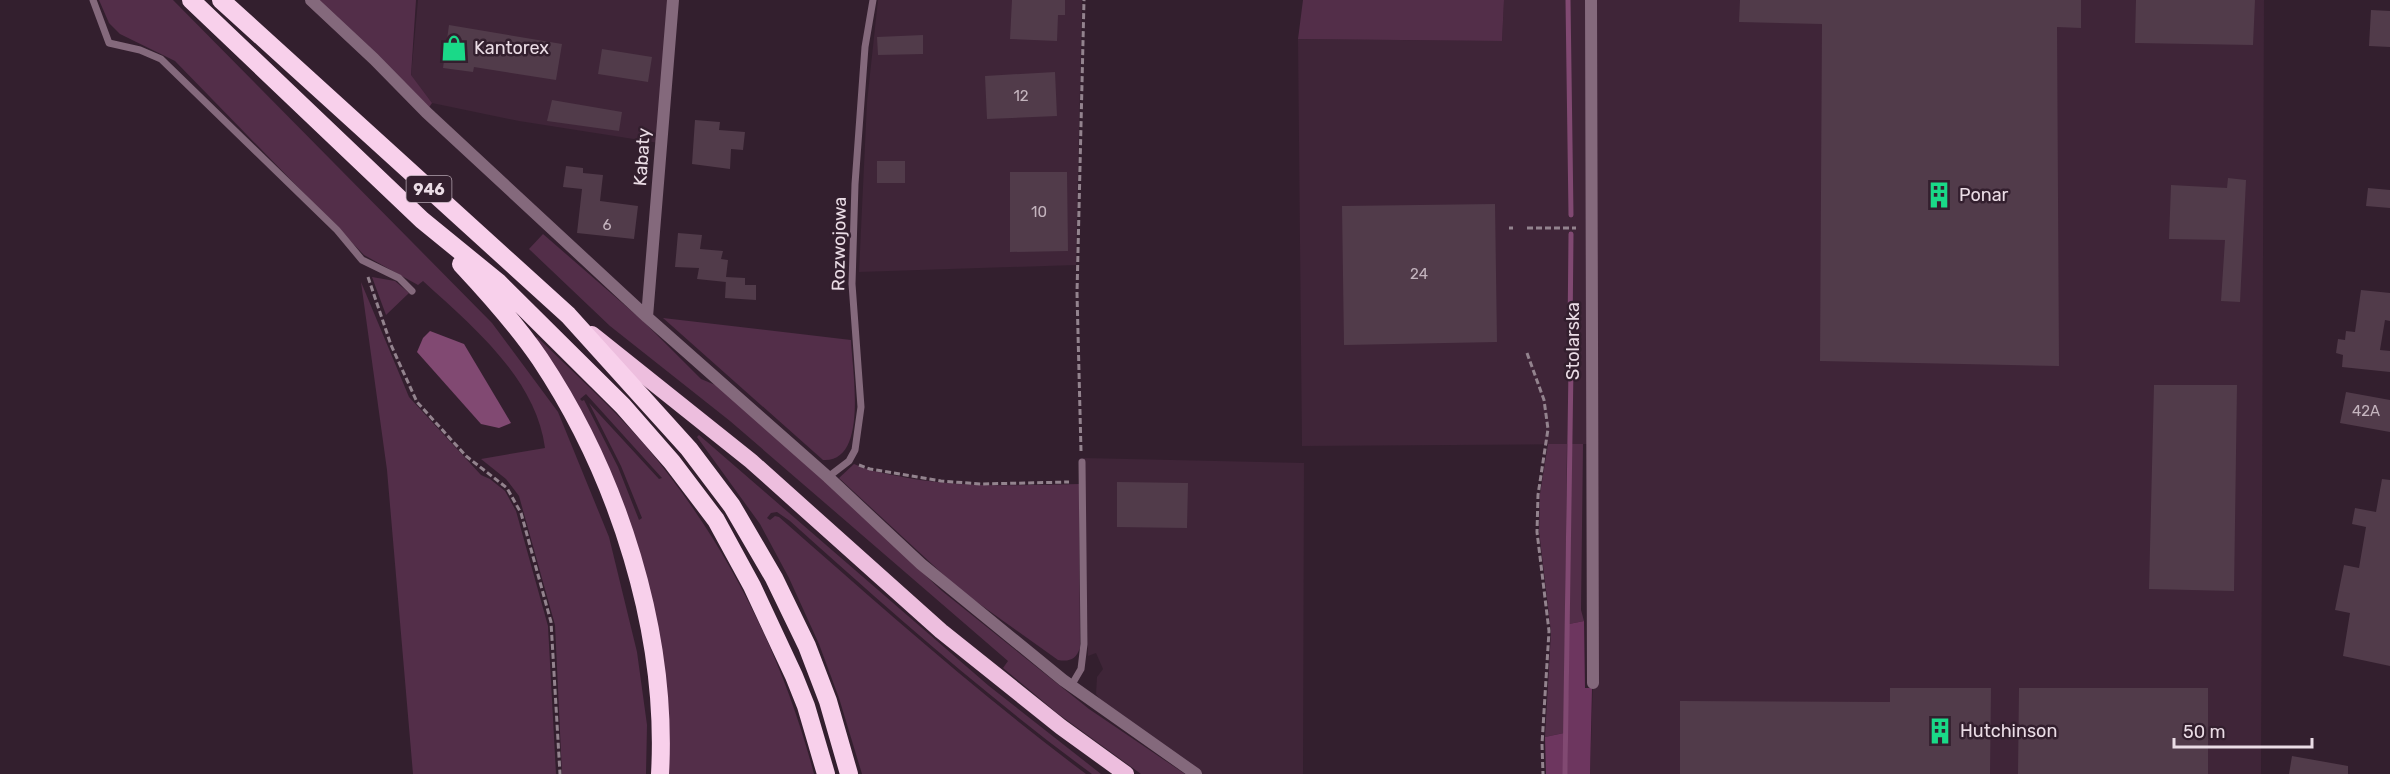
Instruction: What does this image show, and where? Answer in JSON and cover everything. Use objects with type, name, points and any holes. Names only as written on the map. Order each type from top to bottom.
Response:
[{"type":"highway","name":"946","points":[[191,0],[422,220]]},
{"type":"highway","name":"946","points":[[221,0],[568,315]]},
{"type":"highway","points":[[422,220],[498,305],[540,359],[589,444],[625,534],[646,616],[661,736],[660,774]]},
{"type":"highway","points":[[422,220],[498,282],[623,406],[672,462],[716,520],[752,586],[786,657],[806,706],[826,774]]},
{"type":"highway","points":[[568,315],[689,449],[732,506],[774,578],[807,646],[828,702],[849,774]]},
{"type":"highway","points":[[568,315],[751,461],[941,631],[1053,720],[1126,774]]},
{"type":"street","points":[[311,0],[426,112],[647,317],[828,477],[921,564],[1071,686],[1196,774]]},
{"type":"street","name":"Kabaty","points":[[647,317],[673,0]]},
{"type":"street","name":"Stolarska","points":[[1591,0],[1593,682]]},
{"type":"lane","points":[[93,0],[110,43],[140,50],[161,59],[337,230],[362,260],[399,278],[412,291]]},
{"type":"lane","name":"Rozwojowa","points":[[851,458],[857,440],[861,407],[852,284],[855,184],[865,47],[873,0]]},
{"type":"lane","points":[[828,477],[851,458]]},
{"type":"lane","points":[[1071,686],[1081,669],[1084,644],[1082,462]]},
{"type":"path","points":[[1082,462],[1077,293],[1084,0]]},
{"type":"path","points":[[1527,228],[1575,228]]},
{"type":"path","points":[[362,260],[391,345],[417,402],[466,456],[507,488],[522,513],[551,622],[560,774]]},
{"type":"path","points":[[1527,353],[1544,400],[1548,429],[1538,495],[1537,532],[1549,631],[1542,744],[1543,774]]},
{"type":"path","points":[[851,458],[859,465],[870,469],[941,481],[981,484],[1082,482]]},
{"type":"shaded area","points":[[99,0],[173,0],[492,323],[558,412],[609,537],[637,652],[647,725],[646,774],[562,774],[555,625],[519,496],[506,479],[481,459],[545,448],[539,423],[529,399],[515,376],[481,335],[423,281],[418,285],[364,255],[175,61],[120,34],[109,23]]},
{"type":"shaded area","points":[[311,0],[416,0],[411,75],[432,103],[426,112]]},
{"type":"shaded area","points":[[418,0],[669,0],[659,143],[519,121],[432,103],[411,76]]},
{"type":"shaded area","points":[[878,0],[1082,0],[1076,265],[859,272],[867,102]]},
{"type":"shaded area","points":[[1303,0],[1504,0],[1502,41],[1298,39]]},
{"type":"shaded area","points":[[1504,0],[2264,0],[2261,774],[1590,774],[1593,682],[1590,444],[1302,446],[1298,39],[1502,41]]},
{"type":"shaded area","points":[[543,234],[643,321],[701,379],[725,389],[769,428],[942,591],[1089,709],[1185,774],[1141,774],[1057,713],[1003,668],[1008,661],[730,421],[610,326],[529,249]]},
{"type":"shaded area","points":[[372,277],[395,281],[409,293],[386,315]]},
{"type":"shaded area","points":[[361,282],[409,397],[481,475],[505,491],[516,511],[548,626],[556,774],[413,774],[387,470]]},
{"type":"shaded area","points":[[663,318],[851,340],[855,412],[847,447],[837,457],[823,460]]},
{"type":"shaded area","points":[[430,331],[464,344],[511,423],[499,428],[481,424],[417,352],[423,338]]},
{"type":"shaded area","points":[[537,337],[592,389],[644,444],[700,519],[725,559],[768,642],[801,729],[814,774],[667,774],[621,496],[594,437],[535,339]],"holes":[[[586,394],[662,478],[659,479],[589,403],[621,466],[642,518],[639,520],[618,467],[584,400],[580,399]]]},
{"type":"shaded area","points":[[699,435],[989,686],[1101,774],[1092,774],[1014,714],[790,521],[777,512],[771,513],[767,518],[770,520],[775,516],[779,517],[968,681],[1086,774],[862,774],[839,698],[819,644],[789,578],[760,524],[697,437]]},
{"type":"shaded area","points":[[1548,444],[1567,444],[1564,733],[1545,737],[1551,632],[1539,531],[1540,494]]},
{"type":"shaded area","points":[[1571,444],[1583,444],[1581,610],[1584,621],[1569,624]]},
{"type":"shaded area","points":[[1084,458],[1304,463],[1303,774],[1200,774],[1102,702],[1096,694],[1097,677],[1103,669],[1096,653],[1088,656]]},
{"type":"shaded area","points":[[854,464],[887,474],[951,483],[1079,484],[1080,648],[1077,655],[1066,661],[1058,660],[960,590],[839,478]]},
{"type":"shaded area","points":[[1584,621],[1585,688],[1592,688],[1590,774],[1567,774],[1569,624]]},
{"type":"shaded area","points":[[1564,733],[1563,774],[1546,774],[1545,737]]},
{"type":"building","points":[[1012,0],[1065,0],[1065,15],[1058,15],[1057,41],[1010,39]]},
{"type":"building","name":"Ponar","points":[[1740,0],[2081,0],[2081,28],[2057,27],[2059,366],[1820,361],[1822,24],[1739,22]]},
{"type":"building","points":[[2136,0],[2255,0],[2253,45],[2135,43]]},
{"type":"building","points":[[2371,10],[2390,11],[2390,47],[2369,46]]},
{"type":"building","points":[[449,25],[562,44],[556,80],[474,67],[473,72],[443,68]]},
{"type":"building","points":[[923,35],[923,54],[878,55],[877,37]]},
{"type":"building","points":[[602,49],[652,57],[648,82],[598,74]]},
{"type":"building","points":[[1055,72],[1057,116],[987,119],[985,76]]},
{"type":"building","points":[[552,100],[622,112],[619,131],[547,121]]},
{"type":"building","points":[[695,120],[720,122],[719,130],[745,132],[743,150],[731,149],[730,169],[692,164]]},
{"type":"building","points":[[877,161],[905,161],[905,183],[877,183]]},
{"type":"building","points":[[566,166],[583,168],[583,173],[603,175],[600,201],[638,206],[634,239],[577,233],[582,189],[563,187]]},
{"type":"building","points":[[1010,172],[1067,172],[1068,251],[1010,252]]},
{"type":"building","points":[[2228,178],[2246,180],[2240,302],[2221,301],[2225,240],[2169,239],[2171,185],[2227,188]]},
{"type":"building","points":[[2368,188],[2390,190],[2390,208],[2366,206]]},
{"type":"building","points":[[1495,204],[1497,342],[1344,345],[1342,206]]},
{"type":"building","points":[[678,233],[702,235],[700,249],[723,251],[721,259],[728,260],[726,277],[745,278],[745,285],[756,285],[756,300],[725,298],[726,282],[697,279],[699,268],[675,267]]},
{"type":"building","points":[[2361,290],[2390,293],[2390,321],[2385,320],[2380,350],[2390,351],[2390,372],[2342,367],[2343,355],[2336,353],[2338,339],[2345,340],[2346,331],[2355,332]]},
{"type":"building","points":[[2154,385],[2237,385],[2234,591],[2149,589]]},
{"type":"building","points":[[2346,392],[2390,400],[2390,432],[2340,423]]},
{"type":"building","points":[[2382,479],[2390,480],[2390,666],[2343,656],[2350,613],[2335,610],[2344,565],[2359,568],[2366,527],[2352,524],[2355,508],[2376,512]]},
{"type":"building","points":[[1117,482],[1188,483],[1187,528],[1117,527]]},
{"type":"building","points":[[1890,688],[1991,688],[1990,774],[1680,774],[1680,701],[1890,702]]},
{"type":"building","points":[[2019,688],[2208,688],[2208,774],[2018,774]]},
{"type":"building","points":[[2292,756],[2348,766],[2348,774],[2289,774]]},
{"type":"waterway","points":[[1568,0],[1571,215]]},
{"type":"waterway","points":[[1570,335],[1571,234]]},
{"type":"waterway","points":[[1565,774],[1571,367]]},
{"type":"place","name":"Kantorex","points":[[454,48]]},
{"type":"place","name":"Ponar","points":[[1939,195]]},
{"type":"place","name":"Hutchinson","points":[[1940,731]]}]
